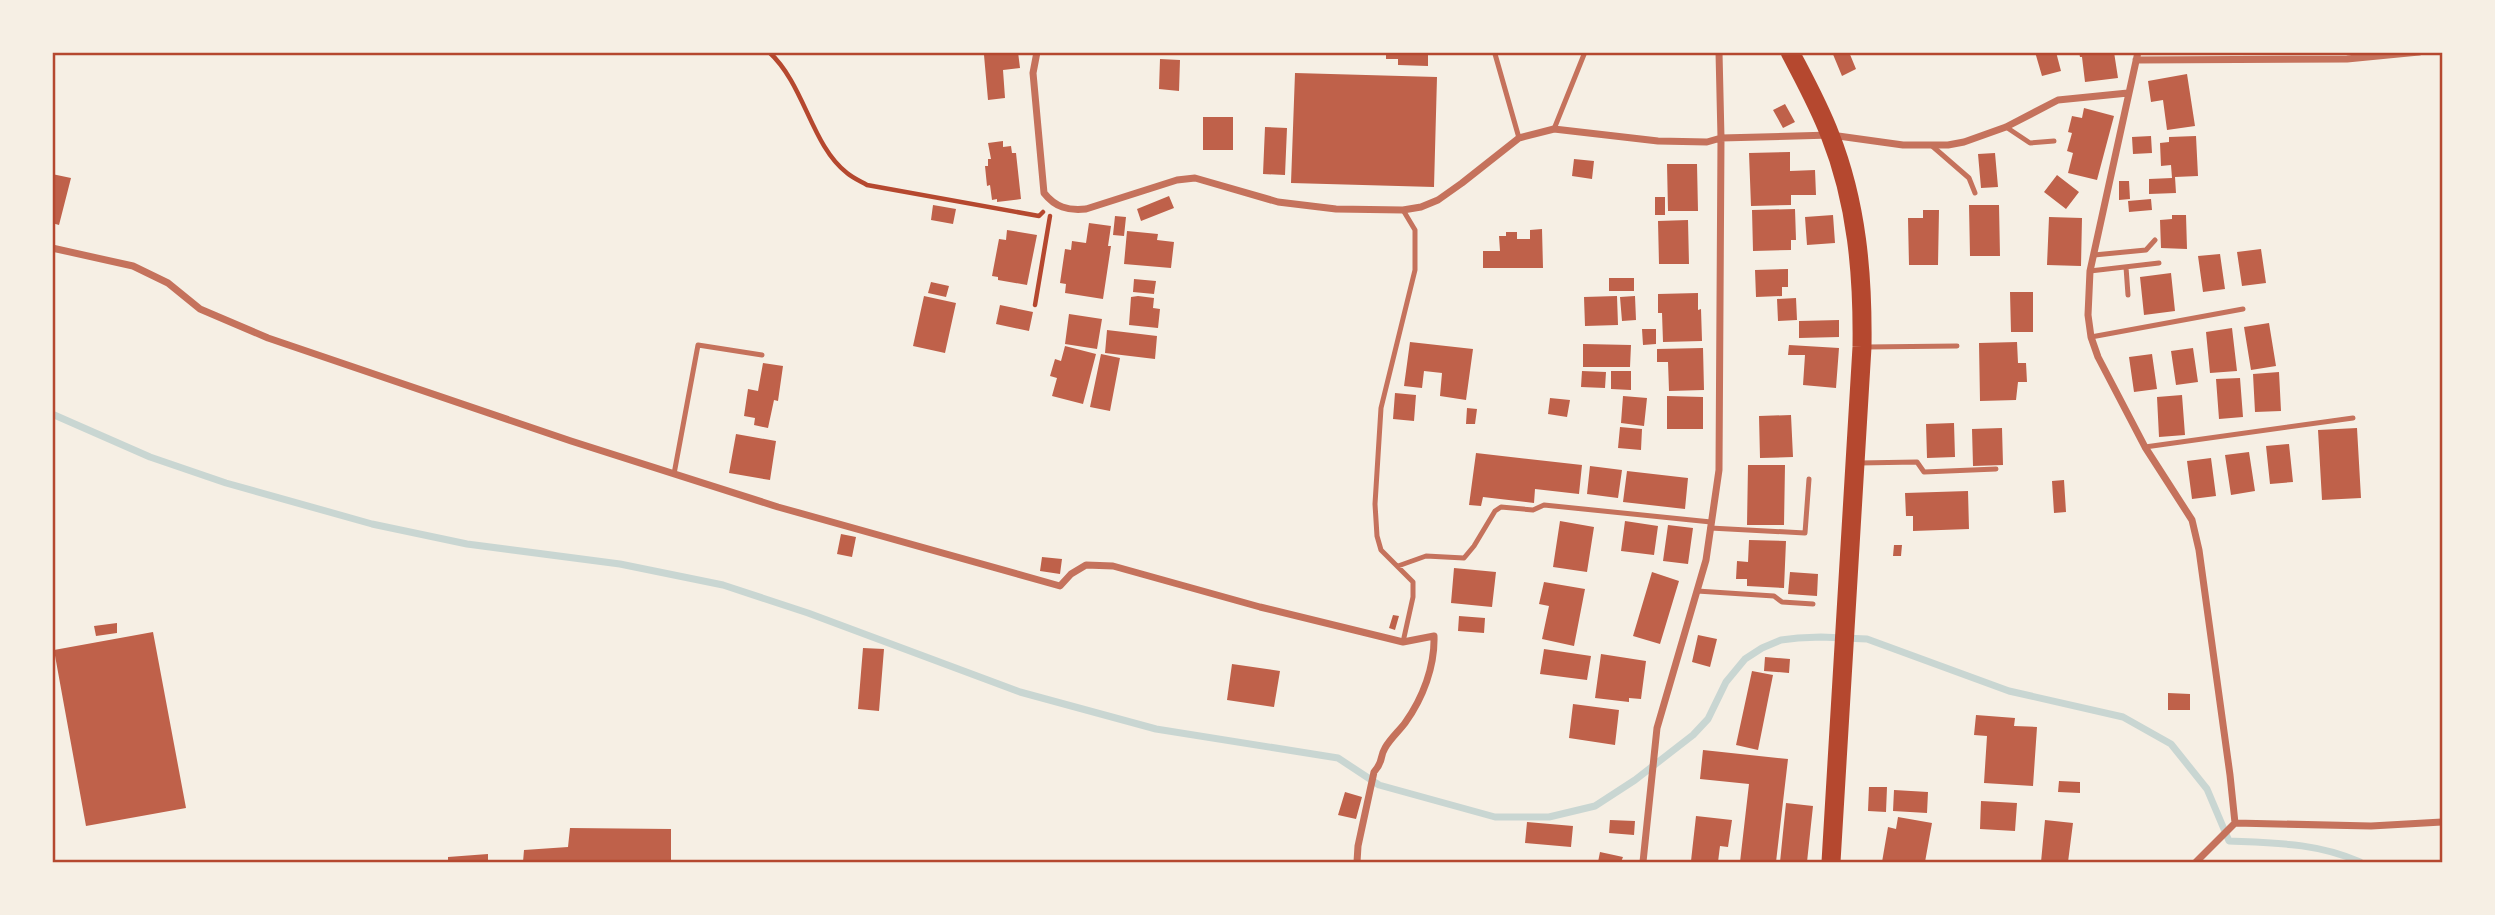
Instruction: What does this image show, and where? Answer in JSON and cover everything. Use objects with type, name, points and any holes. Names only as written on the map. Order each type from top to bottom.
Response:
[{"type":"highway","points":[[1790,52],[1830,135],[1855,224],[1863,300],[1863,347],[1831,863]]},
{"type":"street","points":[[1037,52],[1033,72],[1044,193],[1052,203],[1074,211],[1177,180],[1195,178],[1278,202],[1336,209],[1403,210],[1438,200],[1519,138],[1554,129],[1658,141],[1707,142],[1721,138],[1830,135],[1903,145],[1931,145],[1964,142],[2006,127],[2058,100],[2129,93]]},
{"type":"street","points":[[1643,863],[1657,728],[1706,560],[1719,470],[1719,52]]},
{"type":"street","points":[[2235,823],[2199,550],[2192,520],[2145,447],[2098,357],[2091,337],[2088,315],[2094,255],[2137,56],[2347,59],[2419,52]]},
{"type":"street","points":[[52,248],[133,267],[168,283],[200,309],[268,338],[778,507],[1060,586],[1072,573],[1086,565],[1113,566],[1260,607],[1403,642],[1434,636],[1434,654],[1420,697],[1406,722],[1384,750],[1382,763],[1374,772],[1358,846],[1357,863]]},
{"type":"street","points":[[2196,863],[2235,823],[2371,826],[2442,822]]},
{"type":"lane","points":[[1554,129],[1585,52]]},
{"type":"lane","points":[[1494,54],[1519,138]]},
{"type":"lane","points":[[2006,127],[2030,143],[2054,141]]},
{"type":"lane","points":[[1931,145],[1969,178],[1975,193]]},
{"type":"lane","points":[[1403,210],[1415,230],[1415,270],[1381,408],[1376,504],[1377,536],[1381,550],[1413,582],[1413,597],[1403,642]]},
{"type":"lane","points":[[2094,255],[2146,250],[2155,240]]},
{"type":"lane","points":[[2091,271],[2159,263]]},
{"type":"lane","points":[[2126,267],[2128,295]]},
{"type":"lane","points":[[2091,337],[2243,309]]},
{"type":"lane","points":[[674,474],[698,345],[762,355]]},
{"type":"lane","points":[[1863,347],[1957,346]]},
{"type":"lane","points":[[2145,447],[2353,418]]},
{"type":"lane","points":[[1855,463],[1917,462],[1924,472],[1996,469]]},
{"type":"lane","points":[[1398,566],[1426,556],[1464,558],[1474,546],[1494,510],[1501,507],[1533,509],[1544,505],[1805,533],[1809,479]]},
{"type":"lane","points":[[1697,592],[1774,596],[1782,602],[1813,604]]},
{"type":"path","points":[[769,52],[790,76],[831,155],[846,173],[867,185],[1039,216],[1052,203]]},
{"type":"path","points":[[1035,305],[1052,203]]},
{"type":"building","points":[[1018,52],[1020,68],[1003,70],[1005,98],[988,100],[984,55]]},
{"type":"building","points":[[1386,52],[1428,52],[1428,66],[1398,65],[1398,59],[1386,59]]},
{"type":"building","points":[[1832,52],[1849,52],[1856,69],[1842,76]]},
{"type":"building","points":[[2035,52],[2056,52],[2061,71],[2042,76]]},
{"type":"building","points":[[2079,52],[2114,52],[2118,78],[2085,82]]},
{"type":"building","points":[[1160,59],[1180,60],[1179,91],[1159,89]]},
{"type":"building","points":[[1295,73],[1437,77],[1434,187],[1291,183]]},
{"type":"building","points":[[2187,74],[2195,126],[2167,130],[2163,100],[2151,102],[2148,81]]},
{"type":"building","points":[[1785,104],[1795,122],[1783,128],[1773,110]]},
{"type":"building","points":[[2084,108],[2114,116],[2097,180],[2068,173],[2073,153],[2067,151],[2072,133],[2068,132],[2072,116],[2082,118]]},
{"type":"building","points":[[1203,117],[1233,117],[1233,150],[1203,150]]},
{"type":"building","points":[[1265,127],[1287,128],[1285,175],[1263,174]]},
{"type":"building","points":[[2151,136],[2152,153],[2133,154],[2132,137]]},
{"type":"building","points":[[2196,136],[2198,176],[2175,177],[2176,193],[2149,194],[2149,179],[2172,178],[2171,165],[2161,166],[2160,143],[2169,142],[2169,137]]},
{"type":"building","points":[[1003,141],[1003,147],[1011,146],[1012,153],[1016,153],[1021,199],[997,202],[997,199],[992,200],[990,185],[987,186],[985,166],[988,166],[988,159],[991,159],[988,143]]},
{"type":"building","points":[[1790,152],[1790,171],[1815,170],[1816,195],[1791,195],[1791,205],[1751,206],[1749,153]]},
{"type":"building","points":[[1995,153],[1998,187],[1981,188],[1978,154]]},
{"type":"building","points":[[1574,159],[1594,161],[1592,179],[1572,176]]},
{"type":"building","points":[[1667,164],[1697,164],[1698,211],[1668,211]]},
{"type":"building","points":[[52,174],[71,178],[59,225],[52,223]]},
{"type":"building","points":[[2057,175],[2079,192],[2066,209],[2044,192]]},
{"type":"building","points":[[2119,181],[2129,181],[2130,199],[2119,200]]},
{"type":"building","points":[[1169,196],[1174,208],[1141,221],[1137,209]]},
{"type":"building","points":[[1655,197],[1665,197],[1665,215],[1655,215]]},
{"type":"building","points":[[2151,199],[2152,210],[2129,212],[2128,201]]},
{"type":"building","points":[[933,205],[956,209],[953,224],[931,220]]},
{"type":"building","points":[[1969,205],[1999,205],[2000,256],[1970,256]]},
{"type":"building","points":[[1795,209],[1796,240],[1791,240],[1791,250],[1753,251],[1752,210]]},
{"type":"building","points":[[1923,210],[1939,210],[1938,265],[1909,265],[1908,218],[1923,218]]},
{"type":"building","points":[[1833,215],[1835,243],[1807,245],[1805,217]]},
{"type":"building","points":[[2172,215],[2186,215],[2187,249],[2161,248],[2160,220],[2172,219]]},
{"type":"building","points":[[1115,216],[1126,217],[1124,236],[1113,235]]},
{"type":"building","points":[[2049,217],[2082,218],[2081,266],[2047,265]]},
{"type":"building","points":[[1688,220],[1689,264],[1659,264],[1658,221]]},
{"type":"building","points":[[1089,223],[1111,226],[1108,246],[1111,246],[1103,299],[1065,293],[1066,284],[1060,283],[1065,249],[1071,250],[1072,241],[1086,243]]},
{"type":"building","points":[[1542,229],[1543,268],[1483,268],[1483,251],[1500,251],[1499,236],[1506,236],[1506,232],[1517,232],[1517,239],[1530,239],[1530,230]]},
{"type":"building","points":[[1007,230],[1037,235],[1027,285],[998,280],[998,277],[992,276],[999,239],[1006,240]]},
{"type":"building","points":[[1127,231],[1158,234],[1157,240],[1174,242],[1171,268],[1124,264]]},
{"type":"building","points":[[2261,249],[2266,283],[2242,286],[2237,252]]},
{"type":"building","points":[[2220,254],[2225,289],[2203,292],[2198,256]]},
{"type":"building","points":[[1788,269],[1788,287],[1782,287],[1782,296],[1756,297],[1755,270]]},
{"type":"building","points":[[2171,273],[2175,311],[2144,315],[2140,277]]},
{"type":"building","points":[[1609,278],[1634,278],[1634,291],[1609,291]]},
{"type":"building","points":[[1134,279],[1156,281],[1154,294],[1133,292]]},
{"type":"building","points":[[931,282],[949,286],[946,297],[928,293]]},
{"type":"building","points":[[2010,292],[2033,292],[2033,332],[2011,332]]},
{"type":"building","points":[[1698,293],[1702,341],[1663,342],[1658,294]]},
{"type":"building","points":[[924,296],[956,303],[945,353],[913,346]]},
{"type":"building","points":[[1617,296],[1618,325],[1585,326],[1584,297]]},
{"type":"building","points":[[1635,296],[1636,320],[1622,321],[1620,297]]},
{"type":"building","points":[[1131,297],[1154,298],[1153,308],[1160,309],[1158,328],[1129,325]]},
{"type":"building","points":[[1796,298],[1797,320],[1778,321],[1777,299]]},
{"type":"building","points":[[1000,305],[1033,312],[1029,331],[996,324]]},
{"type":"building","points":[[1069,314],[1102,319],[1097,349],[1065,344]]},
{"type":"building","points":[[1839,320],[1839,337],[1799,338],[1799,321]]},
{"type":"building","points":[[2269,323],[2276,366],[2251,370],[2244,327]]},
{"type":"building","points":[[2232,328],[2237,371],[2210,373],[2206,332]]},
{"type":"building","points":[[1642,329],[1656,329],[1656,344],[1643,345]]},
{"type":"building","points":[[1107,330],[1157,336],[1155,359],[1105,353]]},
{"type":"building","points":[[1410,342],[1473,349],[1466,400],[1440,396],[1442,373],[1424,371],[1422,388],[1404,386]]},
{"type":"building","points":[[2017,342],[2018,363],[2026,363],[2027,382],[2018,382],[2016,400],[1980,401],[1979,343]]},
{"type":"building","points":[[1583,344],[1631,345],[1630,367],[1583,367]]},
{"type":"building","points":[[1789,345],[1839,348],[1836,388],[1803,385],[1805,355],[1788,355]]},
{"type":"building","points":[[1065,346],[1096,354],[1083,404],[1052,396],[1057,378],[1050,376],[1055,359],[1061,361]]},
{"type":"building","points":[[1703,348],[1704,390],[1669,391],[1668,362],[1657,362],[1657,349]]},
{"type":"building","points":[[2193,348],[2198,382],[2176,385],[2171,351]]},
{"type":"building","points":[[1101,354],[1120,358],[1110,411],[1090,407]]},
{"type":"building","points":[[2152,354],[2157,389],[2134,392],[2129,357]]},
{"type":"building","points":[[763,363],[783,366],[778,401],[774,400],[768,428],[754,425],[755,418],[744,416],[748,389],[758,391]]},
{"type":"building","points":[[1582,371],[1606,372],[1605,388],[1581,387]]},
{"type":"building","points":[[1611,371],[1631,371],[1631,390],[1611,389]]},
{"type":"building","points":[[2279,372],[2281,411],[2255,412],[2253,374]]},
{"type":"building","points":[[2240,378],[2243,417],[2219,419],[2216,379]]},
{"type":"building","points":[[1395,393],[1416,395],[1414,421],[1393,419]]},
{"type":"building","points":[[2182,395],[2185,435],[2159,437],[2157,397]]},
{"type":"building","points":[[1623,396],[1647,398],[1644,426],[1621,423]]},
{"type":"building","points":[[1667,396],[1703,397],[1703,429],[1667,429]]},
{"type":"building","points":[[1550,398],[1570,400],[1567,417],[1548,414]]},
{"type":"building","points":[[1467,408],[1477,409],[1475,424],[1466,424]]},
{"type":"building","points":[[1791,415],[1793,457],[1760,458],[1759,416]]},
{"type":"building","points":[[1954,423],[1955,457],[1927,458],[1926,424]]},
{"type":"building","points":[[1620,427],[1642,429],[1641,450],[1618,448]]},
{"type":"building","points":[[2002,428],[2003,465],[1973,466],[1972,429]]},
{"type":"building","points":[[2357,428],[2361,498],[2322,500],[2318,430]]},
{"type":"building","points":[[736,434],[776,441],[770,480],[729,473]]},
{"type":"building","points":[[2289,444],[2293,482],[2270,484],[2266,446]]},
{"type":"building","points":[[2249,452],[2255,491],[2231,495],[2225,455]]},
{"type":"building","points":[[1476,453],[1582,465],[1579,494],[1535,489],[1534,503],[1483,497],[1481,506],[1469,505]]},
{"type":"building","points":[[2211,458],[2216,496],[2192,499],[2187,461]]},
{"type":"building","points":[[1748,465],[1785,465],[1784,525],[1747,525]]},
{"type":"building","points":[[1590,466],[1622,470],[1618,498],[1587,494]]},
{"type":"building","points":[[1627,471],[1688,478],[1685,509],[1623,502]]},
{"type":"building","points":[[2064,480],[2066,512],[2054,513],[2052,481]]},
{"type":"building","points":[[1968,491],[1969,529],[1913,531],[1913,516],[1906,516],[1905,493]]},
{"type":"building","points":[[1560,521],[1594,527],[1587,572],[1553,567]]},
{"type":"building","points":[[1625,521],[1658,526],[1654,555],[1621,551]]},
{"type":"building","points":[[1668,525],[1693,528],[1688,564],[1663,561]]},
{"type":"building","points":[[841,534],[856,537],[852,557],[837,554]]},
{"type":"building","points":[[1749,540],[1786,541],[1784,588],[1747,586],[1747,579],[1736,579],[1737,561],[1748,562]]},
{"type":"building","points":[[1894,545],[1902,545],[1901,556],[1893,556]]},
{"type":"building","points":[[1042,557],[1062,559],[1060,574],[1040,571]]},
{"type":"building","points":[[1454,568],[1496,572],[1492,607],[1451,603]]},
{"type":"building","points":[[1652,572],[1679,581],[1660,644],[1633,636]]},
{"type":"building","points":[[1790,572],[1818,574],[1817,596],[1788,594]]},
{"type":"building","points":[[1544,582],[1585,589],[1574,646],[1542,639],[1549,606],[1539,604]]},
{"type":"building","points":[[1393,615],[1399,616],[1395,630],[1389,628]]},
{"type":"building","points":[[1459,616],[1485,618],[1484,633],[1458,631]]},
{"type":"building","points":[[117,623],[117,633],[96,636],[94,626]]},
{"type":"building","points":[[153,632],[186,808],[86,826],[54,650]]},
{"type":"building","points":[[1698,635],[1717,639],[1710,667],[1692,662]]},
{"type":"building","points":[[863,648],[884,649],[879,711],[858,709]]},
{"type":"building","points":[[1544,649],[1591,656],[1587,680],[1540,674]]},
{"type":"building","points":[[1601,654],[1646,661],[1641,699],[1629,698],[1629,702],[1595,698]]},
{"type":"building","points":[[1765,657],[1790,659],[1789,673],[1764,671]]},
{"type":"building","points":[[1232,664],[1280,671],[1274,707],[1227,700]]},
{"type":"building","points":[[1752,671],[1773,675],[1758,750],[1736,745]]},
{"type":"building","points":[[2168,693],[2190,694],[2190,710],[2168,710]]},
{"type":"building","points":[[1573,704],[1619,710],[1615,745],[1569,738]]},
{"type":"building","points":[[1976,715],[2015,718],[2014,726],[2037,727],[2033,786],[1984,783],[1987,736],[1974,735]]},
{"type":"building","points":[[1703,750],[1788,759],[1776,862],[1740,862],[1749,784],[1700,779]]},
{"type":"building","points":[[2059,781],[2080,782],[2080,793],[2058,792]]},
{"type":"building","points":[[1869,787],[1887,787],[1886,812],[1868,811]]},
{"type":"building","points":[[1894,790],[1928,792],[1927,813],[1893,811]]},
{"type":"building","points":[[1345,792],[1362,797],[1356,819],[1338,815]]},
{"type":"building","points":[[1981,801],[2017,803],[2015,831],[1980,829]]},
{"type":"building","points":[[1786,803],[1813,806],[1807,862],[1780,862]]},
{"type":"building","points":[[1696,816],[1732,820],[1728,847],[1720,846],[1718,862],[1691,861]]},
{"type":"building","points":[[1898,817],[1932,823],[1925,862],[1882,862],[1888,827],[1896,829]]},
{"type":"building","points":[[1610,820],[1635,821],[1634,835],[1609,833]]},
{"type":"building","points":[[2045,820],[2073,823],[2068,862],[2041,862]]},
{"type":"building","points":[[1527,822],[1573,826],[1571,847],[1525,843]]},
{"type":"building","points":[[570,828],[671,829],[671,862],[523,862],[524,850],[568,847]]},
{"type":"building","points":[[1600,852],[1623,857],[1621,862],[1598,862]]},
{"type":"building","points":[[488,854],[488,862],[448,862],[448,857]]},
{"type":"waterway","points":[[52,414],[150,457],[226,483],[372,524],[467,544],[620,564],[723,585],[808,613],[1020,692],[1156,729],[1338,758],[1379,785],[1495,817],[1549,817],[1595,806],[1635,780],[1693,735],[1708,719],[1726,682],[1745,659],[1762,648],[1781,640],[1798,638],[1867,639],[2009,691],[2123,717],[2171,744],[2207,789],[2229,841],[2312,848],[2360,862]]}]
